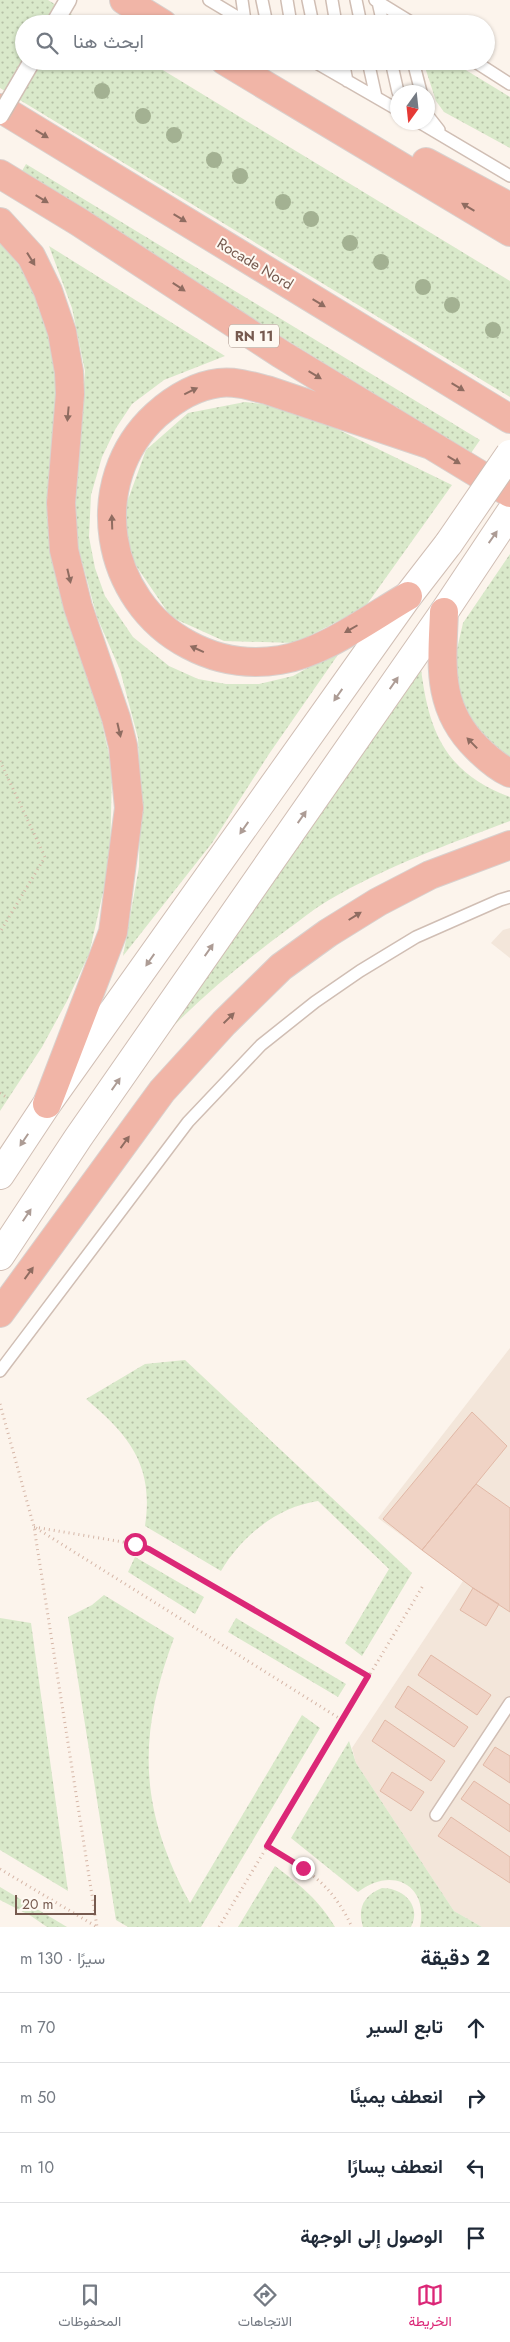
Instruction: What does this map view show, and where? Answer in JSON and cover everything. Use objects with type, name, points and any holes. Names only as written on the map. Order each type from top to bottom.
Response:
[{"type":"highway","points":[[124,0],[148,15]]},
{"type":"highway","points":[[240,70],[510,232]]},
{"type":"highway","points":[[250,70],[510,208]]},
{"type":"highway","name":"Rocade Nord","points":[[0,108],[510,419]]},
{"type":"highway","name":"RN 11","points":[[0,174],[79,222],[281,354],[510,494]]},
{"type":"highway","points":[[0,222],[31,256],[48,292],[62,332],[69,372],[70,394],[61,503],[64,550],[78,607],[116,718],[124,755],[129,808],[113,932],[47,1104]]},
{"type":"highway","points":[[408,596],[322,646],[282,660],[240,662],[199,651],[163,629],[135,598],[125,579],[112,539],[112,497],[117,476],[125,457],[135,439],[148,422],[181,396],[200,386],[220,382],[243,384],[267,390],[431,445]]},
{"type":"highway","points":[[444,612],[442,661],[448,708],[457,726],[469,740],[498,768],[510,773]]},
{"type":"highway","points":[[0,1312],[162,1091],[224,1023],[281,967],[328,933],[378,902],[430,875],[510,844]]},
{"type":"street","points":[[59,15],[68,0]]},
{"type":"street","points":[[0,116],[27,70]]},
{"type":"street","points":[[0,1174],[47,1104],[408,596],[449,543],[510,454]]},
{"type":"street","points":[[0,1256],[78,1138],[444,612],[476,561],[510,513]]},
{"type":"lane","points":[[209,0],[220,3],[236,15]]},
{"type":"lane","points":[[242,0],[245,15]]},
{"type":"lane","points":[[262,0],[264,15]]},
{"type":"lane","points":[[287,0],[290,15]]},
{"type":"lane","points":[[308,0],[311,15]]},
{"type":"lane","points":[[332,0],[334,15]]},
{"type":"lane","points":[[356,0],[358,15]]},
{"type":"lane","points":[[376,1],[396,15]]},
{"type":"lane","points":[[376,1],[380,15]]},
{"type":"lane","points":[[330,70],[390,105]]},
{"type":"lane","points":[[345,70],[347,81]]},
{"type":"lane","points":[[370,70],[376,97]]},
{"type":"lane","points":[[393,70],[396,85]]},
{"type":"lane","points":[[415,70],[419,85]]},
{"type":"lane","points":[[488,70],[509,84]]},
{"type":"lane","points":[[435,127],[454,143]]},
{"type":"lane","points":[[432,130],[510,176]]},
{"type":"lane","points":[[0,1371],[188,1122],[261,1045],[330,992],[416,937],[510,897]]},
{"type":"lane","points":[[436,1815],[510,1704]]},
{"type":"path","points":[[0,761],[45,857],[0,932]]},
{"type":"path","points":[[0,1093],[6,1097]]},
{"type":"path","points":[[0,1404],[34,1527],[97,1927]]},
{"type":"path","points":[[34,1527],[135,1544],[149,1549],[368,1676]]},
{"type":"path","points":[[34,1527],[342,1720]]},
{"type":"path","points":[[219,1927],[424,1584]]},
{"type":"path","points":[[267,1846],[303,1868],[324,1884],[340,1904],[352,1927]]},
{"type":"path","points":[[0,1869],[97,1927]]},
{"type":"shaded area","points":[[510,928],[510,958],[491,943],[503,930]]},
{"type":"shaded area","points":[[510,1348],[510,1927],[482,1927],[454,1911],[356,1763],[352,1748],[463,1581],[378,1518]]},
{"type":"green space","points":[[0,0],[48,0],[72,15],[15,15],[15,70],[163,70],[510,281],[510,397],[0,88]]},
{"type":"green space","points":[[426,70],[466,70],[510,97],[510,148],[444,112],[436,101],[435,85],[431,85]]},
{"type":"green space","points":[[26,164],[480,440],[471,453],[19,176]]},
{"type":"green space","points":[[0,243],[20,266],[40,304],[52,346],[59,396],[64,606],[99,710],[112,768],[110,862],[89,954],[67,1001],[42,1047],[0,1111]]},
{"type":"green space","points":[[49,246],[225,356],[164,380],[132,404],[116,428],[102,457],[91,495],[89,537],[95,568],[105,596],[133,637],[169,666],[198,679],[226,684],[259,684],[293,676],[342,649],[269,754],[212,843],[123,956],[139,867],[140,786],[138,738],[120,670],[97,617],[77,543],[75,499],[85,371],[72,308]]},
{"type":"green space","points":[[245,402],[294,408],[452,485],[365,607],[296,643],[224,641],[171,617],[126,551],[125,508],[146,450],[188,413]]},
{"type":"green space","points":[[510,554],[510,761],[469,725],[455,674],[457,649],[463,623]]},
{"type":"green space","points":[[421,669],[429,713],[444,748],[470,776],[510,797],[510,821],[441,847],[372,877],[324,903],[234,971],[183,1016],[151,1049],[224,953]]},
{"type":"green space","points":[[185,1360],[412,1573],[362,1656],[345,1643],[389,1569],[318,1501],[288,1510],[262,1525],[239,1546],[221,1571],[145,1526],[146,1486],[142,1469],[135,1454],[115,1426],[86,1399],[145,1364]]},
{"type":"green space","points":[[135,1557],[204,1597],[195,1614],[128,1572]]},
{"type":"green space","points":[[104,1595],[174,1638],[162,1674],[154,1708],[149,1741],[149,1772],[153,1804],[161,1836],[173,1869],[190,1903],[302,1715],[320,1728],[201,1927],[128,1927],[116,1920],[68,1617],[92,1605]]},
{"type":"green space","points":[[0,1618],[31,1623],[68,1891],[0,1850]]},
{"type":"green space","points":[[236,1618],[346,1684],[338,1697],[228,1632]]},
{"type":"green space","points":[[349,1741],[356,1763],[454,1911],[482,1927],[420,1927],[421,1912],[419,1900],[413,1890],[405,1884],[394,1880],[383,1880],[371,1884],[358,1892],[291,1838]]},
{"type":"green space","points":[[275,1866],[308,1894],[329,1917],[335,1927],[238,1927]]},
{"type":"green space","points":[[0,1887],[67,1927],[47,1927],[31,1916],[0,1900]]},
{"type":"green space","points":[[382,1888],[397,1891],[408,1899],[414,1912],[411,1927],[363,1927],[361,1914],[366,1898]]},
{"type":"building","points":[[472,1412],[507,1446],[422,1550],[383,1519]]},
{"type":"building","points":[[476,1484],[510,1508],[510,1612],[473,1588],[422,1550]]},
{"type":"building","points":[[473,1588],[499,1604],[486,1626],[460,1610]]},
{"type":"building","points":[[431,1655],[491,1695],[477,1715],[418,1675]]},
{"type":"building","points":[[408,1686],[468,1727],[454,1747],[395,1707]]},
{"type":"building","points":[[385,1720],[445,1761],[431,1781],[372,1741]]},
{"type":"building","points":[[495,1747],[510,1756],[510,1783],[483,1765]]},
{"type":"building","points":[[392,1772],[424,1792],[411,1811],[380,1791]]},
{"type":"building","points":[[474,1781],[510,1805],[510,1832],[461,1799]]},
{"type":"building","points":[[451,1817],[510,1857],[510,1883],[438,1836]]},
{"type":"route","points":[[135,1544],[149,1549],[368,1676],[267,1846],[303,1868]]}]
